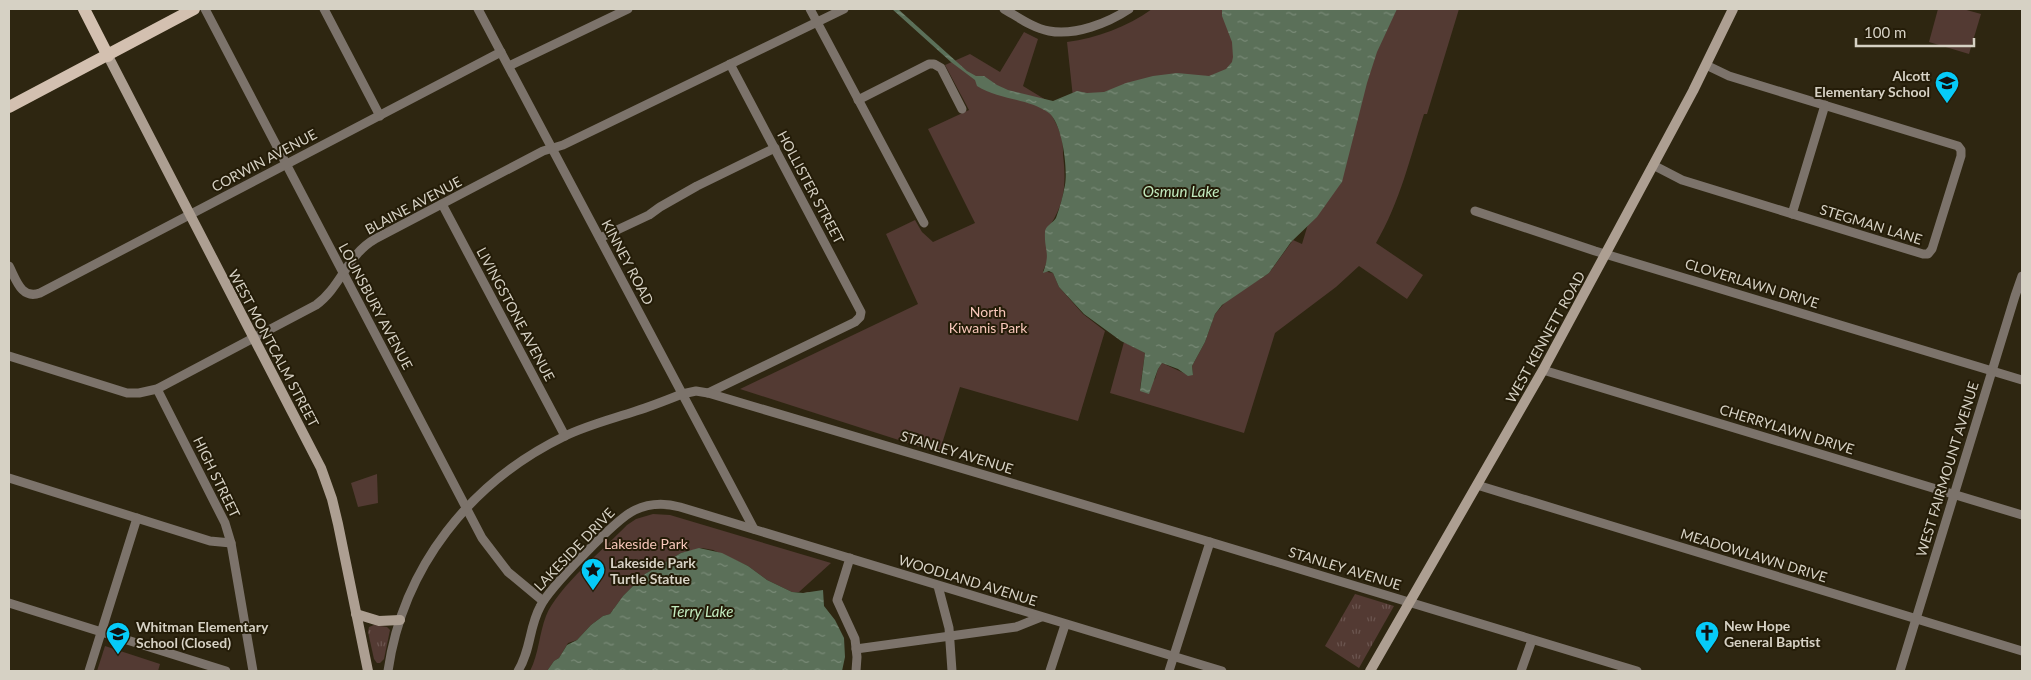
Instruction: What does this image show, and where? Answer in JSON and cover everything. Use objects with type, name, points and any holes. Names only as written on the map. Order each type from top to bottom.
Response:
[{"type":"main road","points":[[84,9],[108,56]]},
{"type":"main road","points":[[9,107],[194,9]]},
{"type":"street","name":"LOUNSBURY AVENUE","points":[[205,9],[486,545],[500,564],[518,582],[542,601]]},
{"type":"street","points":[[324,9],[380,116]]},
{"type":"street","name":"KINNEY ROAD","points":[[478,9],[754,529]]},
{"type":"street","points":[[508,66],[628,9]]},
{"type":"street","points":[[810,9],[924,223]]},
{"type":"street","name":"BLAINE AVENUE","points":[[9,356],[122,391],[139,393],[156,389],[316,305],[330,292],[356,254],[367,244],[543,151],[563,145],[844,9]]},
{"type":"street","points":[[1004,9],[1041,29],[1061,32],[1070,32],[1097,24],[1129,9]]},
{"type":"street","name":"WEST KENNETT ROAD","points":[[1370,671],[1543,370],[1706,66],[1733,9]]},
{"type":"street","name":"CORWIN AVENUE","points":[[9,266],[23,291],[30,295],[40,293],[501,52]]},
{"type":"street","name":"WEST MONTCALM STREET","points":[[108,56],[325,478],[338,524],[368,671]]},
{"type":"street","name":"HOLLISTER STREET","points":[[708,393],[855,322],[860,316],[860,308],[730,64]]},
{"type":"street","points":[[858,100],[929,64],[936,64],[942,68],[962,108]]},
{"type":"street","name":"STEGMAN LANE","points":[[1653,165],[1682,180],[1926,254],[1933,248],[1961,152],[1956,145],[1729,76],[1706,66]]},
{"type":"street","points":[[1792,214],[1825,105]]},
{"type":"street","points":[[600,238],[649,215],[660,206],[697,186],[775,148]]},
{"type":"street","name":"LIVINGSTONE AVENUE","points":[[442,204],[565,436]]},
{"type":"street","name":"CLOVERLAWN DRIVE","points":[[1475,211],[1606,254],[2022,380]]},
{"type":"street","name":"WEST FAIRMOUNT AVENUE","points":[[1900,671],[2022,276]]},
{"type":"street","name":"CHERRYLAWN DRIVE","points":[[1543,370],[2022,516]]},
{"type":"street","name":"HIGH STREET","points":[[156,389],[217,505],[231,543],[253,671]]},
{"type":"street","name":"STANLEY AVENUE","points":[[388,671],[400,620],[415,582],[448,529],[484,489],[512,467],[565,436],[682,394],[696,391],[1210,542],[1636,671]]},
{"type":"street","points":[[9,478],[210,541],[231,543]]},
{"type":"street","name":"MEADOWLAWN DRIVE","points":[[1477,485],[2022,651]]},
{"type":"street","name":"LAKESIDE DRIVE","points":[[518,671],[528,650],[535,618],[542,601],[554,586],[629,513],[642,507],[657,504],[675,506],[754,529]]},
{"type":"street","points":[[89,671],[137,518]]},
{"type":"street","name":"WOODLAND AVENUE","points":[[754,529],[1065,625],[1222,671]]},
{"type":"street","points":[[1170,671],[1210,542]]},
{"type":"street","points":[[850,558],[837,600],[838,606],[851,629],[856,649],[856,671]]},
{"type":"street","points":[[938,586],[950,636],[952,671]]},
{"type":"street","points":[[9,603],[226,671]]},
{"type":"street","points":[[356,614],[379,621],[400,620]]},
{"type":"street","points":[[856,649],[1016,627],[1041,617]]},
{"type":"street","points":[[1050,671],[1065,625]]},
{"type":"street","points":[[1521,671],[1532,640]]},
{"type":"green space","points":[[1152,9],[1298,9],[1265,111],[1075,116],[1067,42],[1111,31]]},
{"type":"green space","points":[[1373,9],[1459,9],[1427,114],[1424,114],[1398,196],[1376,243],[1423,275],[1407,299],[1359,266],[1336,287],[1275,333],[1244,433],[1110,393],[1124,342],[1145,353],[1140,389],[1155,379],[1162,363],[1186,374],[1193,375],[1192,366],[1205,342],[1215,314],[1227,300],[1269,273],[1293,240],[1302,244]]},
{"type":"green space","points":[[1938,9],[1963,9],[1981,14],[1969,54],[1929,42]]},
{"type":"green space","name":"North Kiwanis Park","points":[[1024,32],[1038,39],[1023,86],[1046,100],[1062,138],[1063,145],[1065,177],[1063,196],[1056,214],[1045,233],[1048,259],[1043,271],[1053,273],[1059,287],[1083,314],[1105,331],[1078,421],[960,387],[939,453],[740,389],[918,304],[886,234],[915,220],[922,232],[933,242],[975,223],[928,129],[969,110],[945,65],[970,54],[1000,72]]},
{"type":"green space","points":[[377,474],[378,503],[358,507],[351,483]]},
{"type":"green space","name":"Lakeside Park","points":[[653,514],[670,515],[831,563],[799,592],[792,592],[767,580],[748,566],[713,550],[702,548],[681,553],[645,574],[623,596],[610,614],[603,616],[591,625],[577,640],[568,643],[559,658],[554,661],[547,671],[530,671],[546,616],[560,593],[627,525],[636,519]]},
{"type":"green space","points":[[1355,594],[1394,606],[1359,668],[1325,646]]},
{"type":"green space","points":[[374,625],[387,627],[390,630],[384,659],[380,663],[377,663],[374,659],[368,632],[369,627]]},
{"type":"green space","name":"Whitman Elementary School (Closed)","points":[[105,646],[160,664],[158,671],[97,671]]},
{"type":"water","name":"Osmun Lake","points":[[892,9],[898,9],[967,71],[976,76],[984,76],[1008,90],[1053,101],[1077,91],[1087,93],[1104,92],[1126,83],[1153,76],[1177,73],[1209,76],[1226,69],[1232,62],[1232,42],[1222,16],[1222,9],[1397,9],[1377,52],[1367,83],[1342,182],[1317,217],[1291,242],[1269,273],[1222,305],[1215,314],[1205,342],[1192,366],[1193,375],[1188,376],[1178,369],[1162,363],[1149,394],[1140,391],[1145,353],[1121,341],[1084,314],[1059,287],[1053,273],[1049,271],[1043,273],[1047,256],[1045,230],[1056,218],[1066,177],[1061,136],[1054,118],[1049,113],[1032,104],[995,94],[977,86],[975,80],[951,62]]},
{"type":"water","name":"Terry Lake","points":[[699,548],[722,553],[748,566],[767,580],[792,592],[803,593],[823,590],[824,606],[835,620],[844,638],[845,657],[842,671],[547,671],[554,661],[559,658],[567,645],[577,640],[591,625],[603,616],[610,614],[623,596],[645,574],[681,553]]},
{"type":"place","name":"Alcott Elementary School","points":[[1947,104]]},
{"type":"place","name":"Lakeside Park Turtle Statue","points":[[593,591]]},
{"type":"place","name":"New Hope General Baptist","points":[[1707,654]]},
{"type":"place","name":"Whitman Elementary School (Closed)","points":[[118,655]]}]
